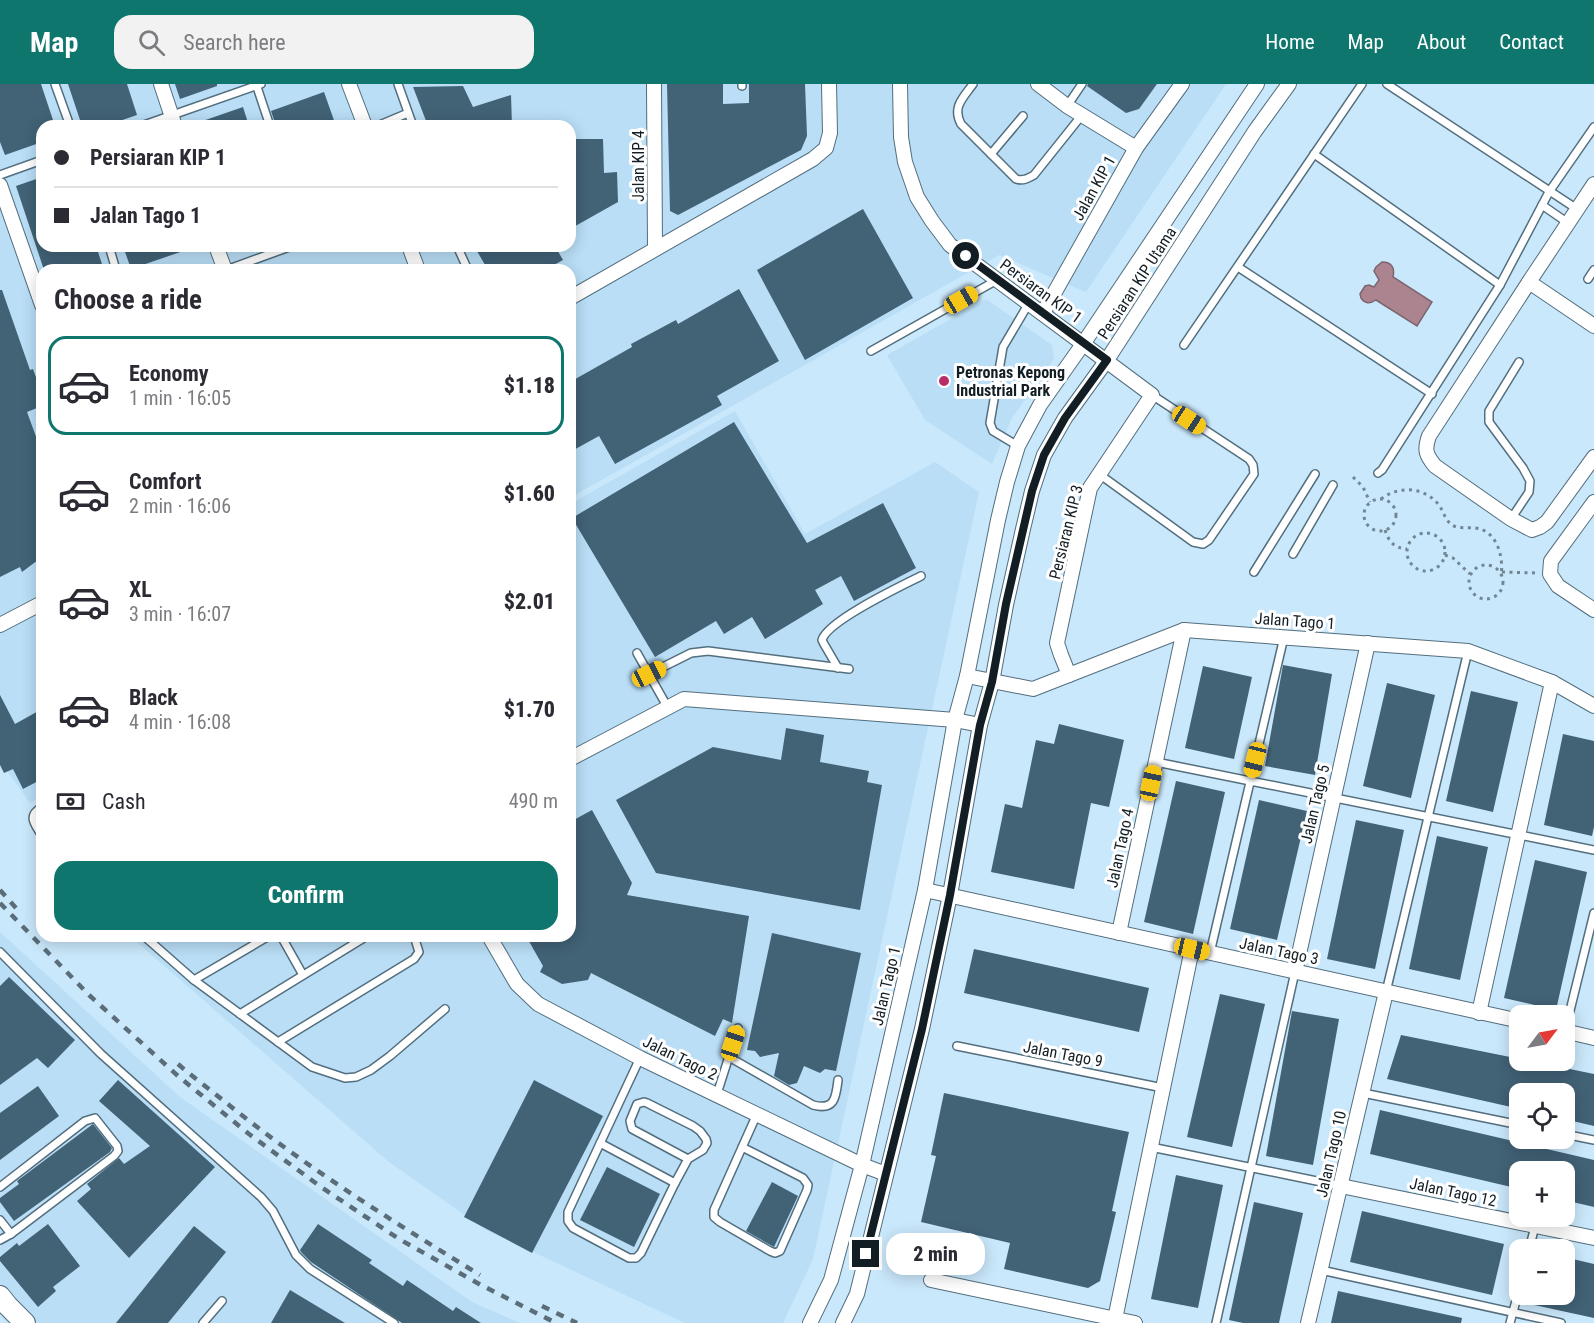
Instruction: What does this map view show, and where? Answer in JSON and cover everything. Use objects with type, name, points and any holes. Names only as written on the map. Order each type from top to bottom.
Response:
[{"type":"street","points":[[161,84],[173,120]]},
{"type":"street","points":[[349,84],[363,120]]},
{"type":"street","name":"Jalan KIP 4","points":[[654,84],[656,248]]},
{"type":"street","points":[[576,295],[813,159],[826,148],[830,133],[829,84]]},
{"type":"street","name":"Persiaran KIP 1","points":[[900,84],[901,137],[906,162],[917,197],[932,221],[950,245],[1107,360]]},
{"type":"street","points":[[1038,84],[1067,106],[1136,148]]},
{"type":"street","name":"Jalan KIP 1","points":[[1043,313],[1136,148],[1182,84]]},
{"type":"street","name":"Persiaran KIP Utama","points":[[968,676],[998,520],[1018,446],[1040,405],[1257,84]]},
{"type":"street","name":"Persiaran KIP Utama","points":[[992,682],[1023,529],[1044,455],[1065,418],[1107,360],[1255,131],[1289,84]]},
{"type":"street","points":[[1594,184],[1435,427],[1426,445],[1429,458],[1435,466],[1511,519],[1532,530],[1547,522],[1594,457]]},
{"type":"street","points":[[0,185],[36,288]]},
{"type":"street","points":[[1529,282],[1594,326]]},
{"type":"street","points":[[1107,360],[1152,395]]},
{"type":"street","name":"Persiaran KIP 3","points":[[1069,675],[1058,643],[1090,488],[1152,395]]},
{"type":"street","points":[[1594,502],[1551,561],[1550,574],[1558,586],[1594,610]]},
{"type":"street","points":[[0,625],[36,606]]},
{"type":"street","name":"Jalan Tago 1","points":[[810,1323],[831,1280],[862,1165],[925,890],[955,720],[968,676],[1033,689],[1184,630],[1468,651],[1552,682],[1594,706]]},
{"type":"street","name":"Jalan Tago 4","points":[[1119,933],[1184,630]]},
{"type":"street","name":"Jalan Tago 5","points":[[1295,972],[1368,643]]},
{"type":"street","points":[[843,1323],[857,1294],[922,1029],[950,895],[980,725],[992,682]]},
{"type":"street","points":[[1479,1013],[1552,682]]},
{"type":"street","points":[[576,756],[684,699],[955,720],[980,725]]},
{"type":"street","name":"Jalan Tago 3","points":[[925,890],[1509,1020]]},
{"type":"street","name":"Jalan Tago 2","points":[[492,942],[517,984],[538,1004],[640,1058],[862,1165],[886,1174]]},
{"type":"street","points":[[1115,1319],[1192,949]]},
{"type":"street","name":"Jalan Tago 10","points":[[1308,1323],[1386,992]]},
{"type":"street","points":[[1575,1034],[1594,1038]]},
{"type":"street","name":"Jalan Tago 12","points":[[1341,1186],[1509,1221]]},
{"type":"street","name":"Jalan Tago 12","points":[[1540,1227],[1594,1238]]},
{"type":"street","points":[[931,1280],[1135,1323]]},
{"type":"street","points":[[0,1296],[25,1323]]},
{"type":"lane","points":[[55,84],[68,120]]},
{"type":"lane","points":[[398,84],[411,120]]},
{"type":"lane","points":[[973,84],[959,103],[957,117],[961,124],[1016,179],[1027,179],[1034,175],[1082,115]]},
{"type":"lane","points":[[1067,106],[1082,84]]},
{"type":"lane","points":[[1185,345],[1362,84]]},
{"type":"lane","points":[[1387,84],[1577,209]]},
{"type":"lane","points":[[175,120],[258,85],[268,120]]},
{"type":"lane","points":[[391,120],[408,113]]},
{"type":"lane","points":[[991,154],[1023,116]]},
{"type":"lane","points":[[1378,473],[1432,394],[1500,285],[1549,192],[1594,127]]},
{"type":"lane","points":[[1314,154],[1500,285]]},
{"type":"lane","points":[[0,175],[36,162]]},
{"type":"lane","points":[[1542,205],[1568,223]]},
{"type":"lane","points":[[242,264],[275,252]]},
{"type":"lane","points":[[1238,267],[1432,394]]},
{"type":"lane","points":[[1588,279],[1594,270]]},
{"type":"lane","points":[[871,351],[997,280]]},
{"type":"lane","points":[[1018,446],[993,431],[990,423],[1004,347],[1029,303]]},
{"type":"lane","points":[[1511,519],[1529,492],[1530,481],[1489,422],[1489,411],[1519,362]]},
{"type":"lane","points":[[1100,474],[1193,542],[1203,544],[1209,540],[1254,474],[1253,465],[1249,459],[1152,395]]},
{"type":"lane","points":[[1254,572],[1316,474]]},
{"type":"lane","points":[[1293,554],[1334,485]]},
{"type":"lane","points":[[838,668],[822,640],[826,633],[850,614],[921,576]]},
{"type":"lane","points":[[1210,953],[1284,637]]},
{"type":"lane","points":[[649,674],[691,653],[708,651],[849,669]]},
{"type":"lane","points":[[1386,992],[1468,651]]},
{"type":"lane","points":[[637,653],[668,708]]},
{"type":"lane","points":[[1156,762],[1594,850]]},
{"type":"lane","points":[[36,812],[33,818],[36,826]]},
{"type":"lane","points":[[1571,1005],[1594,913]]},
{"type":"lane","points":[[151,942],[194,980],[312,1067],[345,1078],[356,1077],[371,1071],[445,1009]]},
{"type":"lane","points":[[194,980],[259,942]]},
{"type":"lane","points":[[284,942],[303,975]]},
{"type":"lane","points":[[240,1014],[358,942]]},
{"type":"lane","points":[[278,1042],[414,959],[419,952],[416,942]]},
{"type":"lane","points":[[0,952],[101,1054],[261,1197],[273,1211],[291,1247],[302,1262],[394,1323]]},
{"type":"lane","points":[[1216,1323],[1295,972]]},
{"type":"lane","points":[[717,1094],[738,1028]]},
{"type":"lane","name":"Jalan Tago 9","points":[[957,1047],[1163,1088]]},
{"type":"lane","points":[[729,1057],[819,1107],[834,1101],[838,1080]]},
{"type":"lane","points":[[640,1058],[568,1212],[568,1221],[573,1228],[629,1258],[636,1258],[641,1253],[688,1159],[703,1150],[707,1143],[700,1131],[644,1101],[637,1104],[630,1121],[633,1129],[688,1159]]},
{"type":"lane","points":[[1363,1093],[1509,1123]]},
{"type":"lane","points":[[742,1148],[803,1178],[808,1185],[783,1247],[775,1253],[714,1217],[714,1210],[757,1113]]},
{"type":"lane","points":[[0,1186],[85,1120],[95,1118],[100,1122],[117,1146],[118,1151],[114,1156],[0,1240]]},
{"type":"lane","points":[[1575,1136],[1594,1140]]},
{"type":"lane","points":[[600,1143],[675,1183]]},
{"type":"lane","points":[[1151,1147],[1341,1186]]},
{"type":"lane","points":[[0,1220],[11,1234]]},
{"type":"lane","points":[[1321,1270],[1561,1323]]},
{"type":"lane","points":[[203,1323],[222,1300]]},
{"type":"lane","points":[[1510,1323],[1515,1305]]},
{"type":"path","points":[[1353,477],[1363,488],[1370,502]]},
{"type":"path","points":[[1381,499],[1392,505],[1396,516],[1394,522],[1385,530],[1373,529],[1365,519],[1366,507],[1370,502],[1381,499],[1395,490],[1405,489],[1425,493],[1440,506],[1450,524],[1456,527],[1477,528],[1489,534],[1500,551],[1502,560],[1502,574],[1503,585],[1492,598],[1475,596],[1471,591],[1470,574],[1474,569],[1485,565],[1496,568],[1502,574],[1550,574]]},
{"type":"path","points":[[1385,530],[1387,537],[1394,545],[1407,549]]},
{"type":"path","points":[[1426,532],[1443,542],[1445,555],[1439,566],[1427,571],[1420,570],[1410,562],[1407,549],[1413,537],[1426,532]]},
{"type":"path","points":[[1445,555],[1453,558],[1470,574]]},
{"type":"shaded area","points":[[0,84],[1226,84],[1086,292],[999,255],[576,495],[576,264],[36,264],[36,800],[30,803],[0,761]]},
{"type":"shaded area","points":[[1382,262],[1392,266],[1393,277],[1432,302],[1417,326],[1376,300],[1368,303],[1361,298],[1360,294],[1365,286],[1374,287],[1379,280],[1374,271]]},
{"type":"shaded area","points":[[986,299],[1052,345],[1054,359],[1012,418],[992,464],[925,420],[887,355]]},
{"type":"shaded area","points":[[735,411],[805,534],[935,462],[979,492],[813,1259],[783,1323],[685,1323],[486,1230],[389,1162],[137,942],[576,942],[576,501]]},
{"type":"shaded area","points":[[0,932],[180,1097],[472,1302],[520,1323],[7,1323],[0,1315]]},
{"type":"building","points":[[0,84],[41,84],[53,120],[36,120],[36,144],[5,155],[0,142]]},
{"type":"building","points":[[68,84],[127,84],[137,115],[122,120],[80,120]]},
{"type":"building","points":[[175,84],[217,84],[217,86],[180,99]]},
{"type":"building","points":[[667,84],[723,84],[723,104],[749,103],[749,84],[805,84],[807,136],[801,150],[678,215],[670,211]]},
{"type":"building","points":[[1088,84],[1157,84],[1139,109],[1126,113],[1087,86]]},
{"type":"building","points":[[463,86],[473,107],[511,95],[512,120],[426,120],[413,87]]},
{"type":"building","points":[[324,92],[334,120],[274,120],[271,111]]},
{"type":"building","points":[[243,107],[247,120],[206,120]]},
{"type":"building","points":[[576,139],[603,139],[604,173],[617,172],[618,202],[576,226]]},
{"type":"building","points":[[36,179],[36,246],[16,186]]},
{"type":"building","points":[[863,209],[913,298],[805,360],[757,270]]},
{"type":"building","points":[[38,252],[98,252],[102,264],[42,264]]},
{"type":"building","points":[[125,252],[180,252],[146,264],[129,264]]},
{"type":"building","points":[[478,252],[558,252],[563,260],[556,264],[484,264]]},
{"type":"building","points":[[739,289],[779,361],[717,396],[722,405],[615,464],[599,436],[576,449],[576,379],[632,347],[631,344],[676,320],[678,324]]},
{"type":"building","points":[[0,290],[2,290],[30,370],[33,369],[36,377],[36,408],[27,412],[36,437],[36,562],[22,572],[20,567],[0,577]]},
{"type":"building","points":[[734,422],[807,543],[883,503],[916,568],[854,601],[841,576],[815,590],[823,604],[765,639],[752,617],[724,634],[716,621],[655,657],[576,525],[576,516]]},
{"type":"building","points":[[1283,665],[1332,674],[1315,775],[1265,766]]},
{"type":"building","points":[[1203,666],[1252,677],[1234,759],[1185,748]]},
{"type":"building","points":[[1387,683],[1435,695],[1411,798],[1363,786]]},
{"type":"building","points":[[1471,691],[1518,702],[1493,812],[1446,801]]},
{"type":"building","points":[[0,695],[15,724],[36,712],[36,782],[23,789],[13,769],[4,773],[0,765]]},
{"type":"building","points":[[1059,724],[1124,740],[1109,807],[1091,803],[1074,889],[991,872],[1005,804],[1022,808],[1036,740],[1054,744]]},
{"type":"building","points":[[786,728],[824,735],[820,762],[869,771],[867,782],[882,785],[860,910],[656,873],[616,800],[713,747],[781,760]]},
{"type":"building","points":[[1563,734],[1594,741],[1594,827],[1592,836],[1544,825]]},
{"type":"building","points":[[1176,781],[1225,792],[1193,934],[1144,922]]},
{"type":"building","points":[[1259,800],[1307,811],[1277,940],[1230,929]]},
{"type":"building","points":[[592,810],[632,883],[627,895],[749,916],[732,1023],[723,1019],[715,1036],[591,973],[588,980],[562,984],[540,972],[543,966],[529,942],[576,942],[576,819]]},
{"type":"building","points":[[1356,820],[1404,830],[1375,969],[1327,959]]},
{"type":"building","points":[[1437,836],[1488,847],[1460,980],[1409,969]]},
{"type":"building","points":[[1535,860],[1587,872],[1557,1005],[1534,1005],[1504,998]]},
{"type":"building","points":[[772,933],[861,953],[836,1071],[825,1069],[820,1073],[804,1066],[797,1083],[789,1085],[774,1076],[779,1053],[760,1057],[755,1051],[747,1050]]},
{"type":"building","points":[[974,949],[1149,988],[1139,1032],[964,993]]},
{"type":"building","points":[[9,977],[75,1040],[48,1068],[37,1058],[0,1085],[0,986]]},
{"type":"building","points":[[1220,994],[1265,1004],[1232,1147],[1187,1137]]},
{"type":"building","points":[[1292,1011],[1339,1019],[1313,1165],[1266,1156]]},
{"type":"building","points":[[1401,1035],[1509,1057],[1509,1071],[1575,1070],[1594,1074],[1594,1126],[1575,1122],[1575,1083],[1509,1083],[1509,1107],[1387,1079]]},
{"type":"building","points":[[118,1080],[215,1167],[129,1258],[77,1201],[91,1189],[87,1184],[119,1158],[124,1164],[150,1146],[99,1101]]},
{"type":"building","points":[[534,1080],[603,1116],[532,1253],[464,1217]]},
{"type":"building","points":[[38,1086],[59,1116],[0,1160],[0,1113]]},
{"type":"building","points":[[944,1093],[1129,1132],[1112,1211],[1116,1212],[1100,1281],[1088,1288],[1004,1269],[1010,1243],[921,1222],[936,1156],[931,1155]]},
{"type":"building","points":[[1380,1110],[1509,1140],[1509,1149],[1547,1149],[1594,1160],[1594,1207],[1575,1203],[1575,1161],[1509,1161],[1509,1186],[1370,1154]]},
{"type":"building","points":[[93,1124],[112,1148],[110,1152],[14,1221],[0,1202],[0,1198],[19,1184],[17,1181]]},
{"type":"building","points":[[607,1167],[660,1194],[634,1247],[580,1220]]},
{"type":"building","points":[[1176,1175],[1223,1185],[1198,1308],[1151,1299]]},
{"type":"building","points":[[772,1182],[798,1196],[774,1247],[746,1231]]},
{"type":"building","points":[[1254,1202],[1303,1213],[1279,1323],[1243,1323],[1229,1320]]},
{"type":"building","points":[[1362,1211],[1504,1244],[1492,1295],[1350,1262]]},
{"type":"building","points":[[48,1224],[80,1266],[53,1287],[56,1291],[38,1307],[0,1261],[0,1257],[17,1243],[19,1246]]},
{"type":"building","points":[[318,1224],[372,1260],[369,1263],[403,1286],[407,1280],[453,1311],[456,1307],[481,1323],[402,1323],[311,1262],[301,1252],[300,1250]]},
{"type":"building","points":[[194,1226],[226,1252],[168,1323],[116,1323]]},
{"type":"building","points":[[1575,1260],[1594,1264],[1594,1318],[1535,1305],[1575,1305]]},
{"type":"building","points":[[290,1290],[345,1323],[271,1323]]},
{"type":"building","points":[[1338,1291],[1462,1318],[1461,1323],[1331,1323]]},
{"type":"railway","points":[[0,890],[16,908]]},
{"type":"railway","points":[[0,903],[36,940]]},
{"type":"railway","points":[[38,942],[89,995],[178,1076],[249,1134],[321,1187],[399,1239],[481,1285],[556,1323]]},
{"type":"railway","points":[[178,1064],[285,1148],[381,1213],[480,1275]]},
{"type":"railway","points":[[542,1306],[577,1323]]},
{"type":"place","name":"Petronas Kepong Industrial Park","points":[[944,381]]},
{"type":"route","points":[[866,1254],[922,1029],[950,895],[980,725],[992,682],[1006,604],[1032,491],[1044,455],[1065,418],[1107,360],[966,256]]}]
